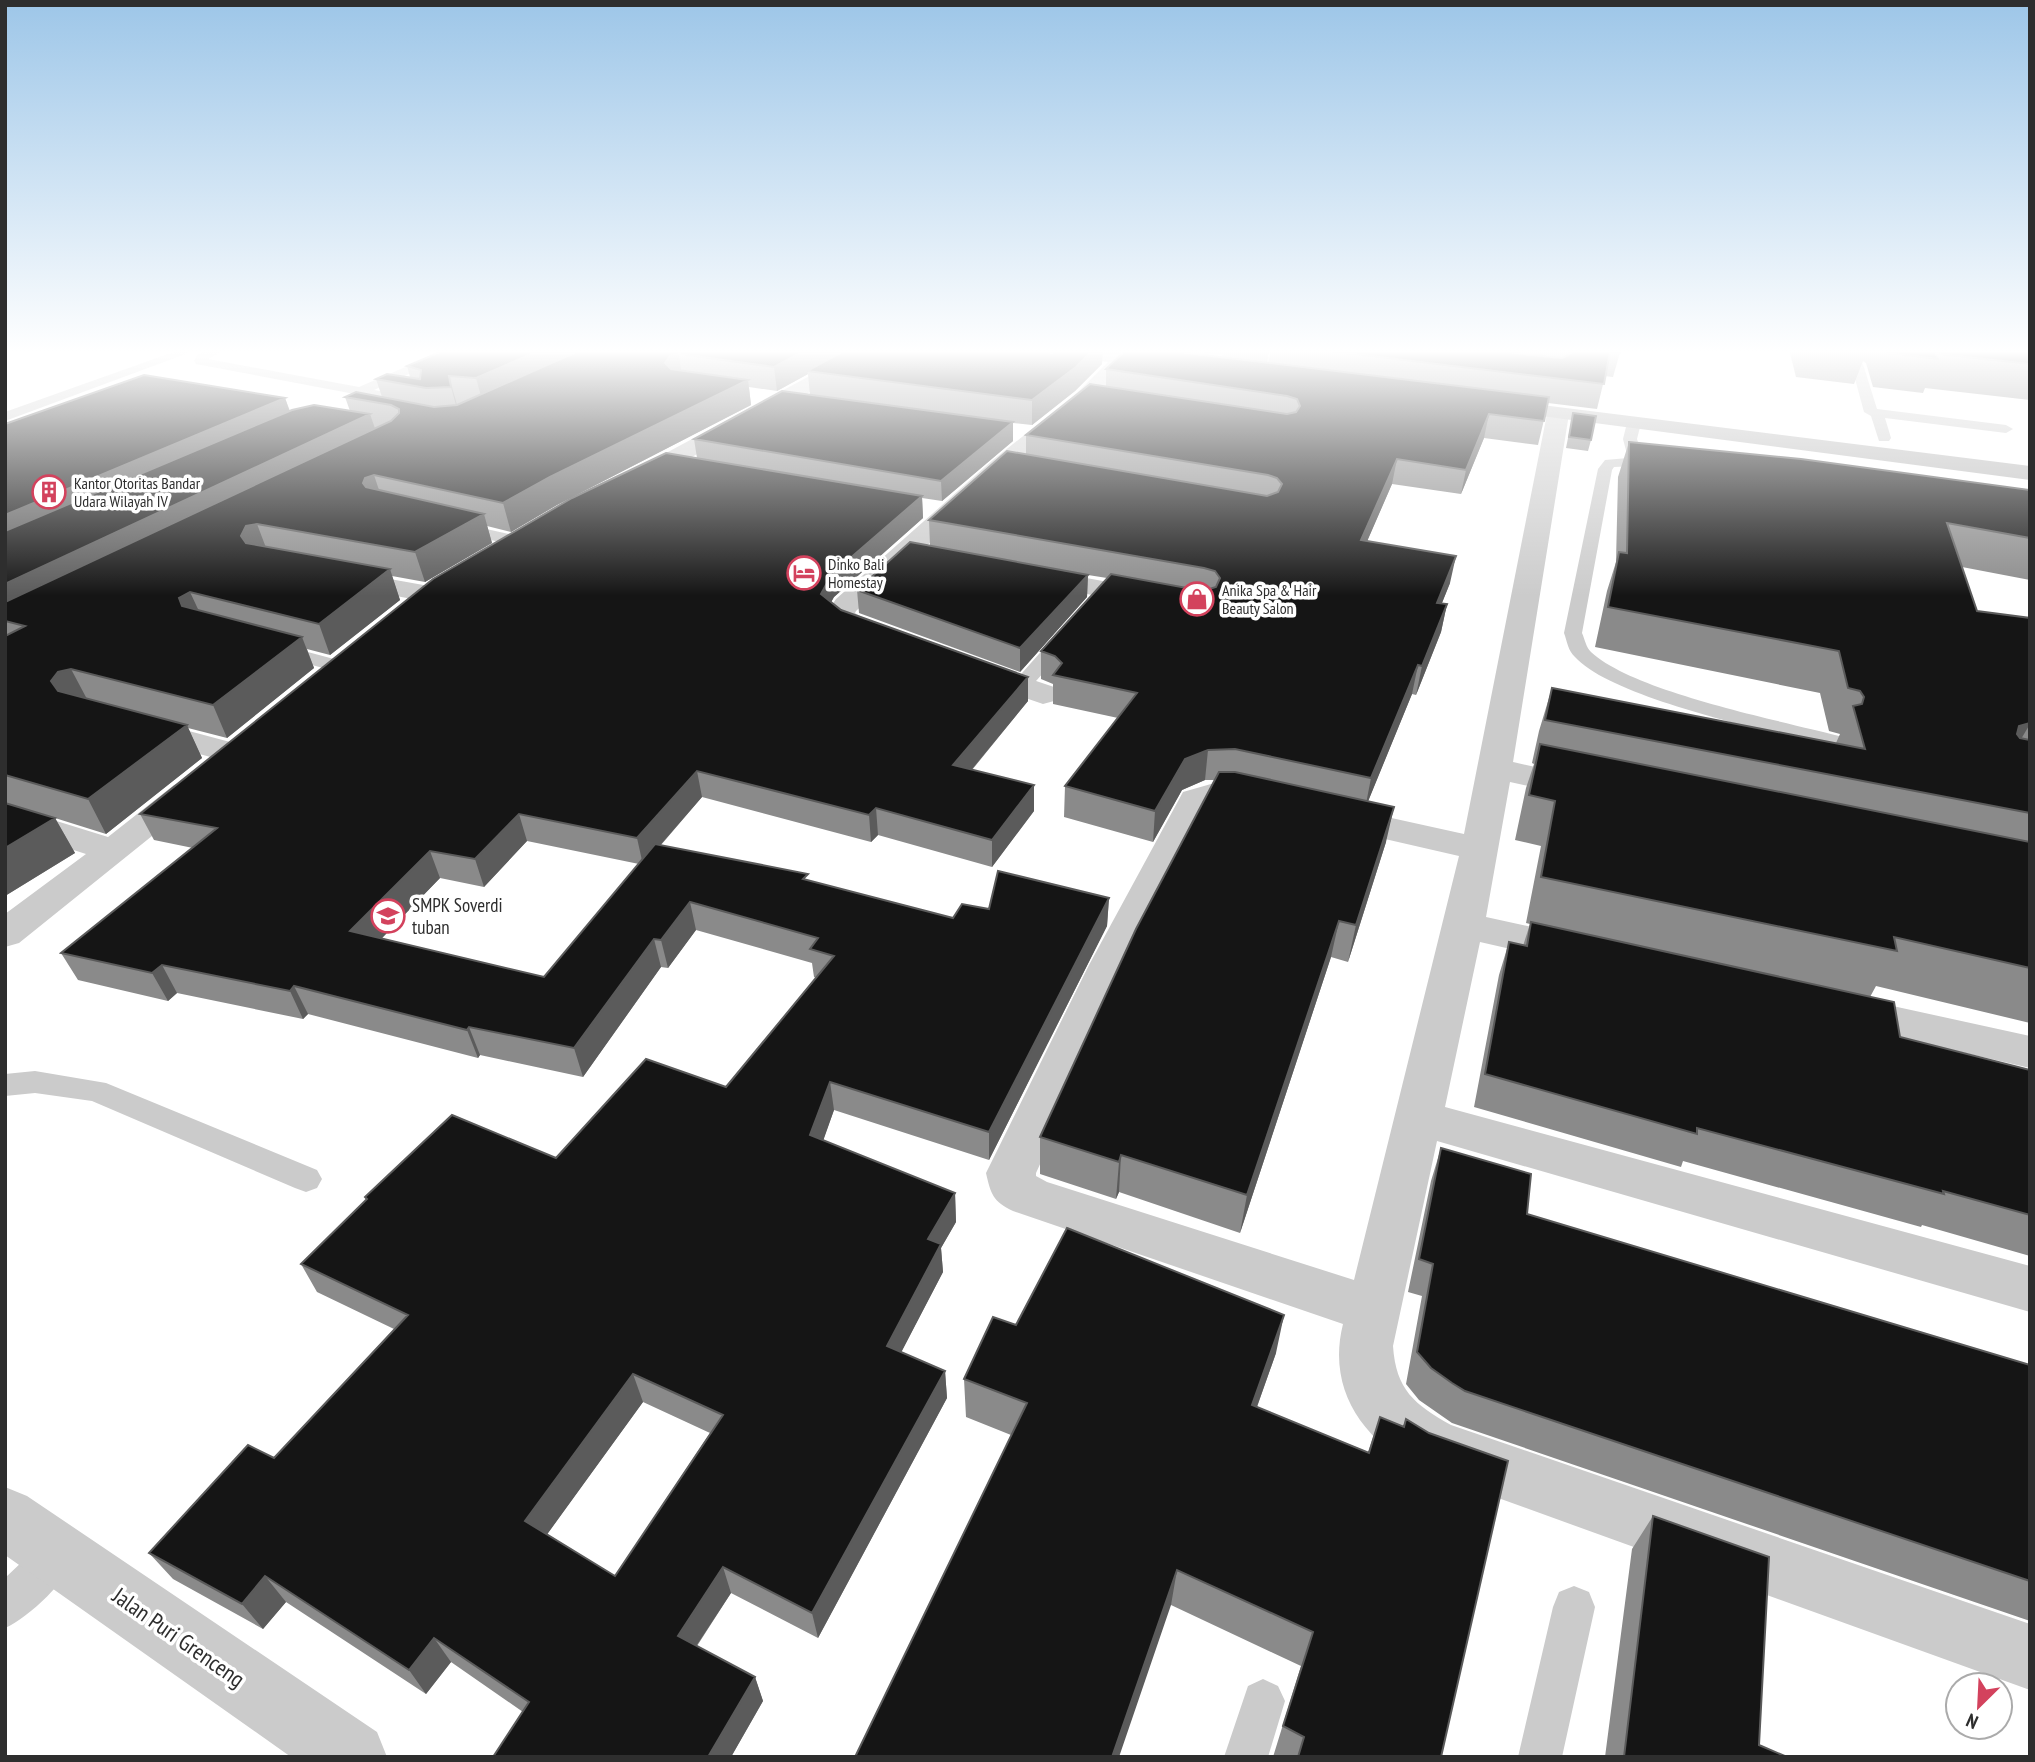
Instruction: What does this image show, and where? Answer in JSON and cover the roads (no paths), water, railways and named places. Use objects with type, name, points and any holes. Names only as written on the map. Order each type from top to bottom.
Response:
[{"type":"street","points":[[604,494],[725,431]]},
{"type":"street","points":[[1013,431],[1038,435]]},
{"type":"street","points":[[905,644],[854,625],[839,615],[846,605],[902,552],[1043,431]]},
{"type":"street","points":[[1555,431],[1495,769],[1464,925],[1365,1346],[1365,1367],[1369,1384],[1392,1418],[1405,1430],[1436,1448],[2030,1657]]},
{"type":"street","points":[[1715,431],[2028,463]]},
{"type":"street","points":[[1819,431],[1884,438],[2028,463]]},
{"type":"street","points":[[666,464],[706,470]]},
{"type":"street","points":[[1002,465],[1028,470]]},
{"type":"street","points":[[921,508],[948,512]]},
{"type":"street","points":[[483,561],[526,536]]},
{"type":"street","points":[[902,552],[929,557]]},
{"type":"street","points":[[1011,572],[1098,600],[1174,602]]},
{"type":"street","points":[[321,574],[440,587],[399,618]]},
{"type":"street","points":[[306,692],[348,658]]},
{"type":"street","points":[[956,663],[1032,690]]},
{"type":"street","points":[[5,934],[114,851],[244,744],[114,721]]},
{"type":"street","points":[[1495,769],[1619,794]]},
{"type":"street","points":[[1373,1310],[1031,1197],[1014,1188],[1011,1173],[1110,965],[1196,800],[1205,794],[1231,793],[1478,849]]},
{"type":"street","points":[[5,816],[114,851]]},
{"type":"street","points":[[1464,925],[1612,958]]},
{"type":"street","points":[[1814,1004],[2030,1052]]},
{"type":"street","points":[[1420,1118],[2030,1289]]},
{"type":"street","name":"Jalan Puri Grenceng","points":[[5,1518],[352,1757]]},
{"type":"lane","points":[[1632,431],[1630,439],[1636,460]]},
{"type":"lane","points":[[1882,431],[1884,438]]},
{"type":"lane","points":[[1667,461],[1610,463],[1605,469],[1573,633],[1581,653],[1600,669],[1633,684],[1831,741]]},
{"type":"lane","points":[[449,526],[526,536]]},
{"type":"lane","points":[[1032,690],[1072,628]]},
{"type":"lane","points":[[257,645],[348,658]]},
{"type":"lane","points":[[5,1085],[35,1082],[96,1091],[306,1180]]},
{"type":"lane","points":[[5,1608],[59,1555]]},
{"type":"lane","points":[[1540,1757],[1574,1607]]},
{"type":"lane","points":[[1246,1757],[1264,1700]]},
{"type":"place","name":"Kantor Otoritas Bandar Udara Wilayah IV","points":[[49,492]]},
{"type":"place","name":"Dinko Bali Homestay","points":[[804,573]]},
{"type":"place","name":"Anika Spa & Hair Beauty Salon","points":[[1197,599]]},
{"type":"place","name":"SMPK Soverdi tuban","points":[[388,916]]}]
